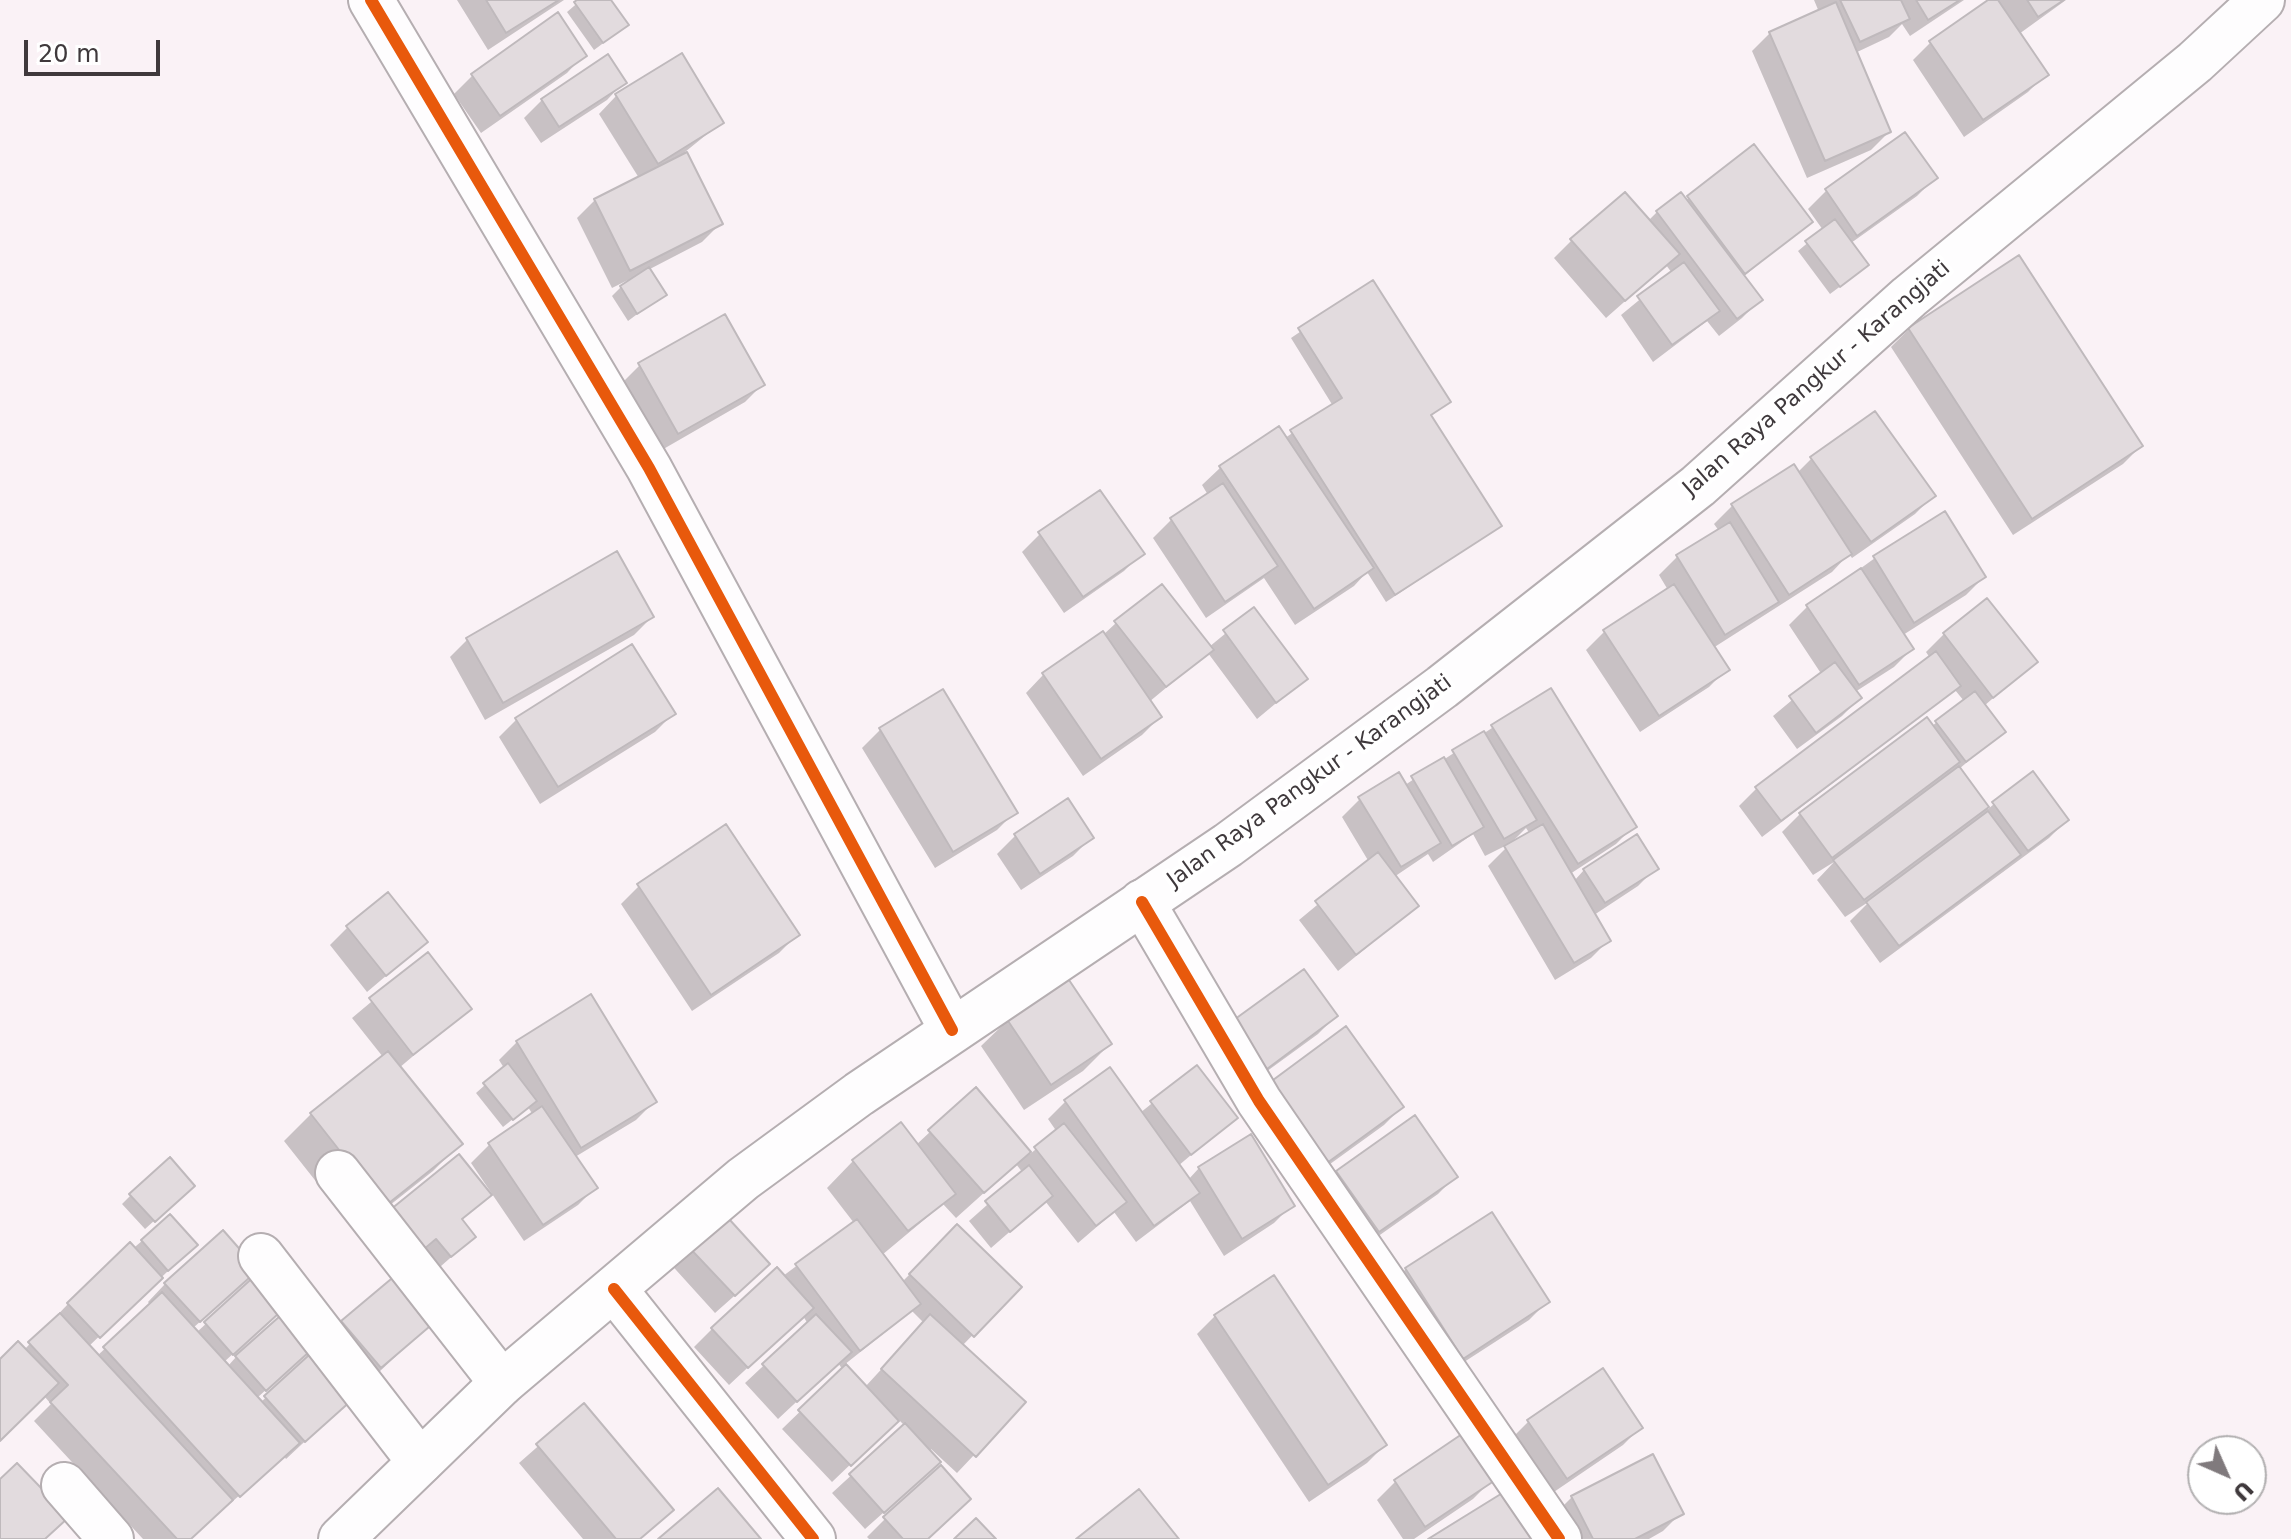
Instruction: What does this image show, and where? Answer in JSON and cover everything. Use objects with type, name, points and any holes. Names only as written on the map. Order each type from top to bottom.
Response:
[{"type":"street","points":[[371,0],[649,468],[952,1030]]},
{"type":"street","name":"Jalan Raya Pangkur - Karangjati","points":[[341,1539],[502,1383],[743,1179],[952,1030],[1228,845],[1442,687],[1698,486],[1909,297],[2195,62],[2262,0]]},
{"type":"street","points":[[1142,902],[1259,1101],[1559,1539]]},
{"type":"street","points":[[338,1173],[502,1383]]},
{"type":"street","points":[[261,1256],[420,1462]]},
{"type":"street","points":[[614,1289],[813,1539]]},
{"type":"street","points":[[64,1485],[111,1539]]},
{"type":"building","points":[[486,0],[559,0],[506,33]]},
{"type":"building","points":[[611,0],[629,25],[603,43],[574,2]]},
{"type":"building","points":[[1840,0],[1901,0],[1910,19],[1860,42]]},
{"type":"building","points":[[1916,0],[1960,0],[1928,20]]},
{"type":"building","points":[[1988,0],[1998,0],[2049,75],[1983,120],[1929,41]]},
{"type":"building","points":[[2027,0],[2064,0],[2038,17]]},
{"type":"building","points":[[1836,2],[1891,132],[1825,161],[1769,32]]},
{"type":"building","points":[[558,12],[587,56],[500,116],[471,74]]},
{"type":"building","points":[[682,53],[724,123],[658,164],[615,94]]},
{"type":"building","points":[[608,54],[627,83],[559,127],[541,99]]},
{"type":"building","points":[[1905,132],[1938,178],[1857,236],[1825,189]]},
{"type":"building","points":[[1754,144],[1813,222],[1745,274],[1687,196]]},
{"type":"building","points":[[687,152],[723,224],[630,271],[594,199]]},
{"type":"building","points":[[1625,192],[1680,254],[1625,301],[1570,239]]},
{"type":"building","points":[[1681,192],[1763,300],[1737,319],[1656,211]]},
{"type":"building","points":[[1835,219],[1869,265],[1840,287],[1805,241]]},
{"type":"building","points":[[2019,255],[2143,446],[2032,519],[1908,328]]},
{"type":"building","points":[[1684,262],[1720,311],[1672,345],[1637,296]]},
{"type":"building","points":[[649,267],[667,295],[637,314],[620,286]]},
{"type":"building","points":[[1373,280],[1451,402],[1431,415],[1502,526],[1395,595],[1290,430],[1342,398],[1298,328]]},
{"type":"building","points":[[725,314],[765,385],[678,434],[638,363]]},
{"type":"building","points":[[1875,411],[1936,496],[1871,542],[1810,457]]},
{"type":"building","points":[[1279,426],[1374,568],[1314,609],[1219,466]]},
{"type":"building","points":[[1794,464],[1852,554],[1789,595],[1731,504]]},
{"type":"building","points":[[1223,483],[1278,566],[1225,602],[1170,518]]},
{"type":"building","points":[[1100,490],[1145,554],[1083,597],[1038,532]]},
{"type":"building","points":[[1945,511],[1986,577],[1914,623],[1873,556]]},
{"type":"building","points":[[1730,522],[1779,602],[1725,635],[1676,555]]},
{"type":"building","points":[[617,551],[654,617],[503,703],[466,638]]},
{"type":"building","points":[[1861,568],[1914,649],[1859,685],[1806,605]]},
{"type":"building","points":[[1162,584],[1214,650],[1166,687],[1114,621]]},
{"type":"building","points":[[1674,584],[1730,670],[1659,716],[1603,630]]},
{"type":"building","points":[[1987,598],[2038,662],[1993,698],[1943,633]]},
{"type":"building","points":[[1254,607],[1308,679],[1276,703],[1223,630]]},
{"type":"building","points":[[1103,631],[1162,717],[1101,759],[1042,673]]},
{"type":"building","points":[[632,644],[676,714],[558,787],[515,718]]},
{"type":"building","points":[[1936,651],[1961,686],[1781,821],[1755,787]]},
{"type":"building","points":[[1835,662],[1862,698],[1816,733],[1789,696]]},
{"type":"building","points":[[1551,688],[1637,827],[1578,864],[1491,725]]},
{"type":"building","points":[[943,689],[1018,813],[953,852],[879,728]]},
{"type":"building","points":[[1975,691],[2006,732],[1966,762],[1935,721]]},
{"type":"building","points":[[1927,717],[1960,762],[1832,858],[1799,813]]},
{"type":"building","points":[[1484,731],[1537,820],[1504,839],[1452,750]]},
{"type":"building","points":[[1444,757],[1484,827],[1452,846],[1411,776]]},
{"type":"building","points":[[1959,766],[1989,807],[1864,900],[1833,860]]},
{"type":"building","points":[[2033,771],[2069,820],[2028,851],[1992,802]]},
{"type":"building","points":[[1399,772],[1441,843],[1401,867],[1358,797]]},
{"type":"building","points":[[1068,798],[1094,838],[1040,874],[1014,834]]},
{"type":"building","points":[[1988,811],[2021,855],[1899,946],[1866,902]]},
{"type":"building","points":[[726,824],[800,935],[711,995],[637,884]]},
{"type":"building","points":[[1543,824],[1611,941],[1574,963],[1504,846]]},
{"type":"building","points":[[1637,834],[1659,869],[1605,903],[1583,869]]},
{"type":"building","points":[[1378,852],[1419,906],[1356,955],[1315,901]]},
{"type":"building","points":[[388,892],[428,942],[386,976],[346,926]]},
{"type":"building","points":[[428,952],[472,1009],[413,1055],[369,998]]},
{"type":"building","points":[[1304,969],[1338,1016],[1267,1069],[1231,1022]]},
{"type":"building","points":[[1067,977],[1112,1044],[1051,1085],[1006,1018]]},
{"type":"building","points":[[591,994],[657,1102],[581,1148],[516,1041]]},
{"type":"building","points":[[1346,1026],[1404,1107],[1327,1163],[1269,1083]]},
{"type":"building","points":[[388,1051],[463,1144],[384,1207],[310,1113]]},
{"type":"building","points":[[508,1063],[537,1101],[513,1120],[483,1083]]},
{"type":"building","points":[[1197,1065],[1238,1118],[1191,1155],[1150,1101]]},
{"type":"building","points":[[1110,1067],[1200,1193],[1154,1226],[1064,1100]]},
{"type":"building","points":[[976,1087],[1031,1152],[984,1193],[928,1130]]},
{"type":"building","points":[[542,1106],[598,1188],[543,1225],[488,1143]]},
{"type":"building","points":[[1415,1115],[1458,1177],[1379,1232],[1336,1171]]},
{"type":"building","points":[[901,1122],[956,1194],[908,1231],[852,1160]]},
{"type":"building","points":[[1064,1123],[1127,1202],[1096,1226],[1034,1147]]},
{"type":"building","points":[[1251,1134],[1295,1206],[1242,1239],[1198,1167]]},
{"type":"building","points":[[459,1154],[492,1195],[462,1219],[476,1237],[451,1257],[436,1239],[423,1250],[390,1210]]},
{"type":"building","points":[[170,1157],[195,1186],[155,1222],[129,1194]]},
{"type":"building","points":[[1029,1165],[1053,1196],[1010,1232],[985,1201]]},
{"type":"building","points":[[719,1208],[770,1264],[735,1296],[683,1241]]},
{"type":"building","points":[[1492,1212],[1550,1302],[1463,1359],[1405,1268]]},
{"type":"building","points":[[170,1214],[198,1245],[168,1271],[141,1240]]},
{"type":"building","points":[[857,1219],[921,1304],[860,1351],[795,1264]]},
{"type":"building","points":[[957,1224],[1022,1287],[974,1337],[909,1274]]},
{"type":"building","points":[[223,1230],[258,1270],[200,1322],[164,1283]]},
{"type":"building","points":[[130,1242],[163,1278],[100,1338],[67,1303]]},
{"type":"building","points":[[777,1267],[814,1308],[748,1368],[711,1328]]},
{"type":"building","points":[[403,1269],[443,1315],[381,1368],[341,1321]]},
{"type":"building","points":[[259,1272],[289,1304],[233,1355],[204,1322]]},
{"type":"building","points":[[1274,1275],[1387,1445],[1328,1485],[1214,1315]]},
{"type":"building","points":[[162,1292],[300,1443],[240,1497],[103,1347]]},
{"type":"building","points":[[289,1308],[320,1342],[266,1391],[235,1356]]},
{"type":"building","points":[[60,1313],[233,1500],[191,1539],[177,1539],[50,1402],[68,1385],[28,1342]]},
{"type":"building","points":[[816,1314],[852,1352],[797,1402],[762,1364]]},
{"type":"building","points":[[930,1314],[1026,1402],[976,1457],[881,1369]]},
{"type":"building","points":[[18,1341],[59,1383],[0,1441],[0,1359]]},
{"type":"building","points":[[320,1345],[362,1391],[305,1442],[264,1396]]},
{"type":"building","points":[[846,1364],[899,1421],[851,1466],[798,1410]]},
{"type":"building","points":[[1603,1368],[1643,1428],[1567,1479],[1527,1420]]},
{"type":"building","points":[[584,1403],[674,1510],[640,1539],[616,1539],[536,1444]]},
{"type":"building","points":[[905,1423],[941,1462],[884,1513],[849,1474]]},
{"type":"building","points":[[1462,1434],[1494,1481],[1425,1527],[1394,1480]]},
{"type":"building","points":[[1653,1454],[1684,1514],[1635,1539],[1593,1539],[1571,1496]]},
{"type":"building","points":[[17,1463],[69,1517],[45,1539],[0,1539],[0,1479]]},
{"type":"building","points":[[941,1465],[971,1499],[928,1539],[903,1539],[883,1517]]},
{"type":"building","points":[[718,1488],[761,1539],[658,1539]]},
{"type":"building","points":[[1139,1489],[1179,1539],[1076,1539]]},
{"type":"building","points":[[1504,1492],[1532,1539],[1428,1539]]},
{"type":"building","points":[[976,1518],[996,1539],[954,1539]]},
{"type":"cycle path","points":[[371,0],[649,468],[952,1030]]},
{"type":"cycle path","points":[[1142,902],[1259,1101],[1559,1539]]},
{"type":"cycle path","points":[[614,1289],[813,1539]]}]
